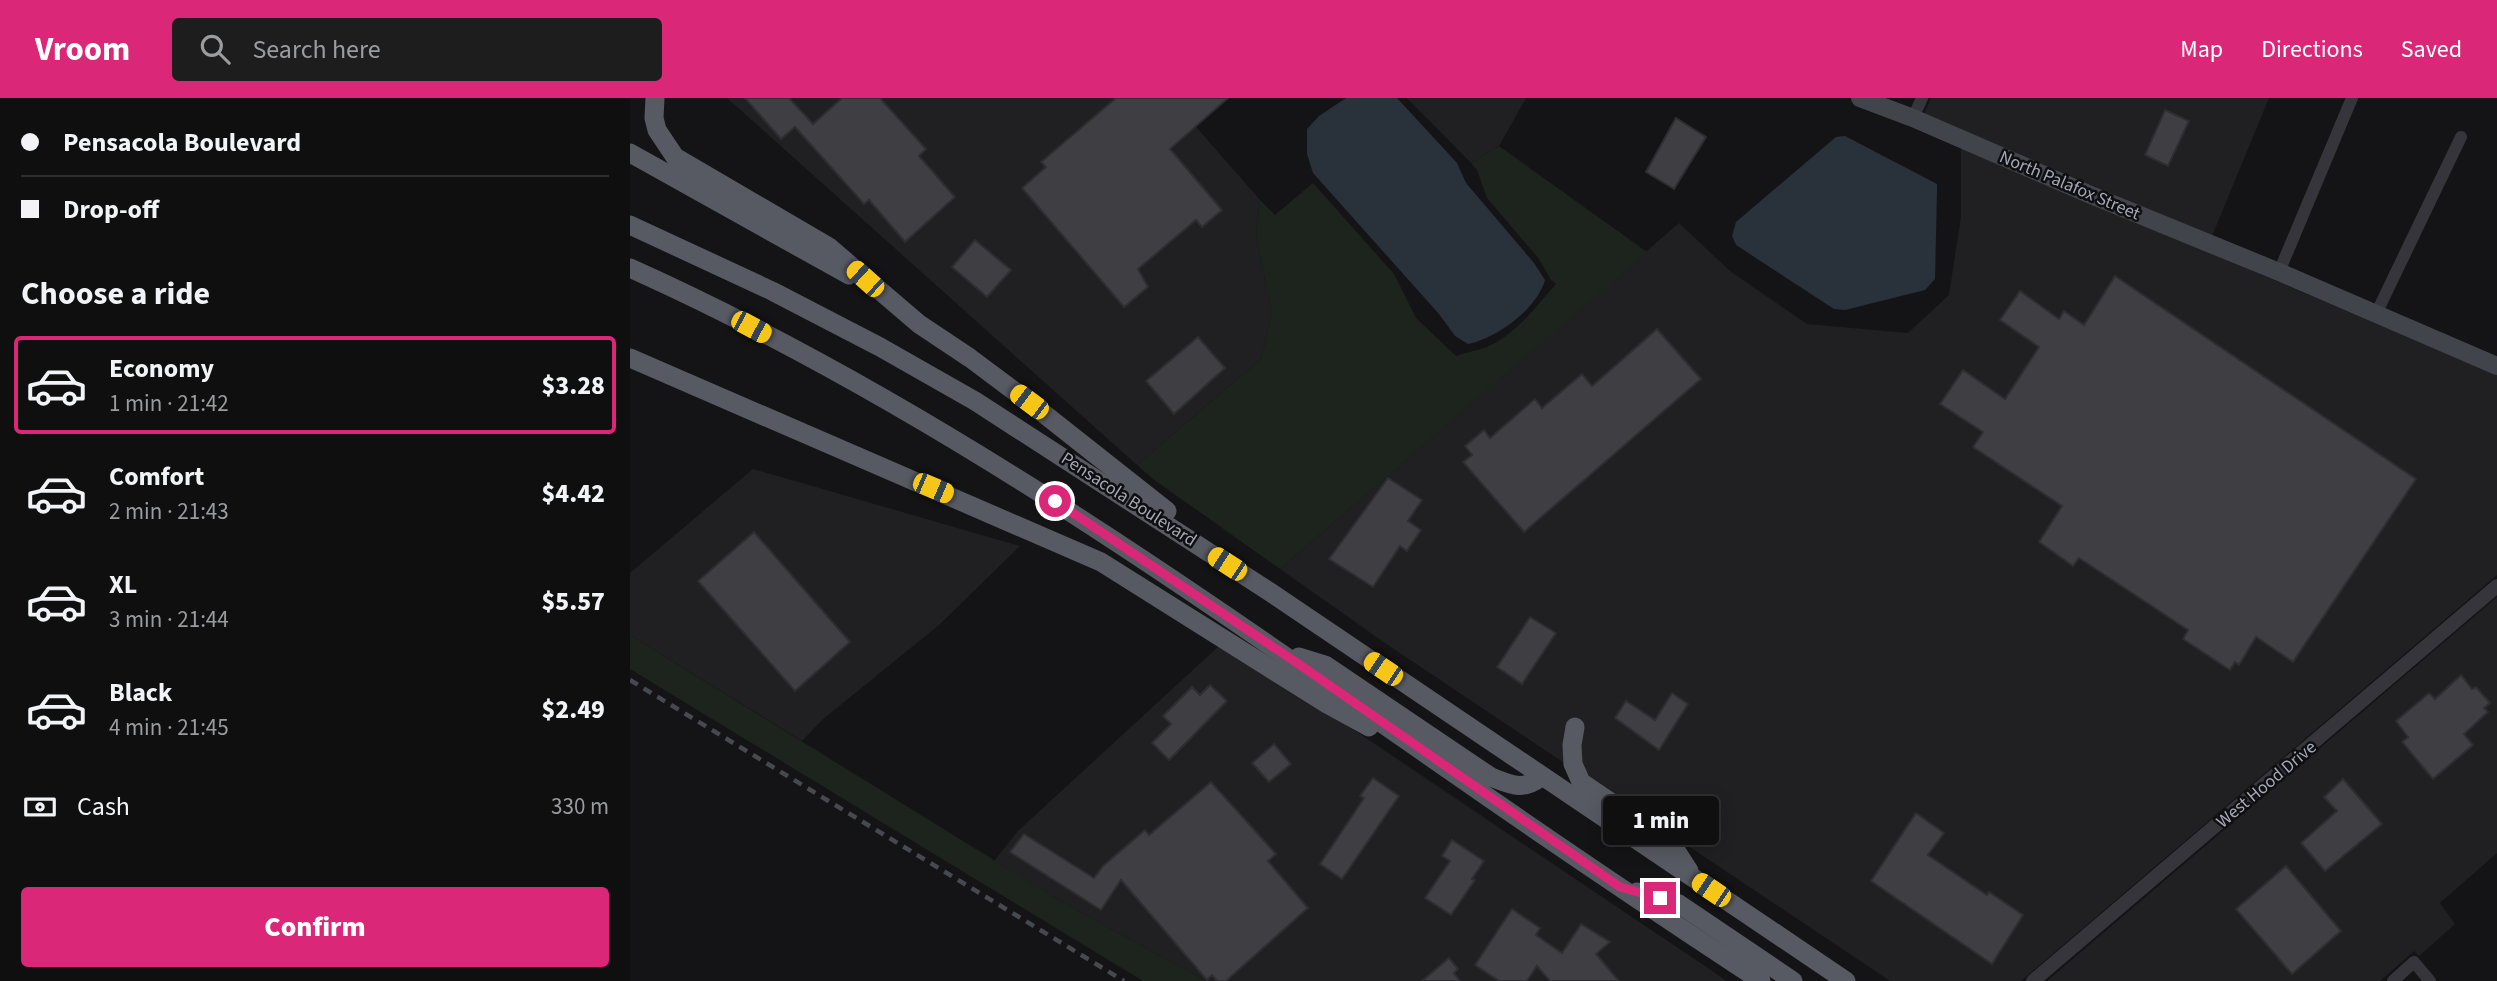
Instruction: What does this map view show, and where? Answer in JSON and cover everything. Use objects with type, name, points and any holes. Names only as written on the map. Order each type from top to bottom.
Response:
[{"type":"highway","points":[[655,98],[654,118],[657,130],[675,157],[830,247],[919,324],[1029,402],[1270,592]]},
{"type":"highway","points":[[630,153],[883,295]]},
{"type":"highway","name":"Pensacola Boulevard","points":[[630,225],[772,290],[975,401],[1270,592],[1846,981]]},
{"type":"highway","points":[[630,268],[838,372],[946,433],[1035,488],[1761,981]]},
{"type":"highway","points":[[630,358],[1101,562],[1328,704],[1448,770]]},
{"type":"highway","points":[[1278,651],[1325,665],[1491,777],[1514,786],[1530,785],[1541,777]]},
{"type":"highway","points":[[1575,726],[1573,764],[1581,782],[1671,843],[1693,878]]},
{"type":"highway","points":[[1620,887],[1679,904],[1793,981]]},
{"type":"main road","name":"North Palafox Street","points":[[1860,98],[1913,118],[2497,366]]},
{"type":"street","points":[[1913,118],[1922,98]]},
{"type":"street","points":[[2279,272],[2352,98]]},
{"type":"street","points":[[2376,314],[2461,137]]},
{"type":"street","name":"West Hood Drive","points":[[2034,981],[2497,586]]},
{"type":"street","points":[[2393,981],[2414,962],[2430,981]]},
{"type":"shaded area","points":[[727,98],[1214,98],[1191,121],[1260,200],[1256,236],[1272,313],[1261,359],[1137,465]]},
{"type":"shaded area","points":[[1346,98],[1397,98],[1457,163],[1466,183],[1534,263],[1545,280],[1541,291],[1525,311],[1503,329],[1468,344],[1455,336],[1439,314],[1313,173],[1307,154],[1307,129],[1319,116]]},
{"type":"shaded area","points":[[1407,98],[1526,98],[1499,146],[1471,163]]},
{"type":"shaded area","points":[[1931,98],[2269,98],[2212,236],[1924,114]]},
{"type":"shaded area","points":[[1845,136],[1937,184],[1937,191],[1935,279],[1925,290],[1845,310],[1834,309],[1736,245],[1732,236],[1736,222],[1836,137]]},
{"type":"shaded area","points":[[1499,146],[1647,252],[1280,569],[1137,465],[1261,359],[1272,313],[1256,236],[1260,200],[1275,215],[1313,183],[1394,274],[1416,318],[1456,356],[1487,347],[1517,327],[1556,284],[1539,259],[1487,198],[1477,170],[1471,163]]},
{"type":"shaded area","points":[[1961,147],[2497,375],[2497,575],[2021,981],[1890,981],[1385,643],[1280,569],[1679,223],[1730,271],[1807,324],[1908,333],[1949,295],[1961,217]]},
{"type":"shaded area","points":[[753,469],[1020,546],[939,625],[822,720],[802,741],[630,635],[630,573]]},
{"type":"shaded area","points":[[2497,597],[2497,853],[2440,903],[2455,924],[2419,956],[2414,951],[2380,981],[2047,981]]},
{"type":"shaded area","points":[[630,635],[1055,898],[1206,981],[1143,981],[630,669]]},
{"type":"shaded area","points":[[1220,645],[1256,664],[1727,981],[1206,981],[1055,898],[994,861],[1018,831]]},
{"type":"building","points":[[745,98],[789,98],[813,124],[842,98],[880,98],[926,149],[919,156],[955,197],[905,242],[869,200],[864,204],[795,127],[781,139]]},
{"type":"building","points":[[1116,98],[1228,98],[1170,149],[1222,210],[1202,227],[1196,220],[1138,269],[1148,287],[1124,307],[1022,188],[1046,167],[1041,162]]},
{"type":"building","points":[[2165,110],[2189,121],[2168,166],[2145,155]]},
{"type":"building","points":[[1676,118],[1706,137],[1674,189],[1646,172]]},
{"type":"building","points":[[975,240],[1011,270],[987,297],[952,267]]},
{"type":"building","points":[[2115,276],[2416,479],[2293,662],[2256,637],[2239,665],[2235,662],[2230,670],[2183,639],[2188,630],[2079,558],[2073,566],[2039,542],[2062,506],[1973,447],[1983,432],[1940,404],[1963,370],[2005,399],[2039,347],[2000,320],[2020,291],[2059,319],[2064,311],[2084,325]]},
{"type":"building","points":[[1657,329],[1701,379],[1524,532],[1463,462],[1472,455],[1465,446],[1484,430],[1490,438],[1535,399],[1542,408],[1582,374],[1592,386]]},
{"type":"building","points":[[1198,337],[1225,368],[1174,414],[1146,381]]},
{"type":"building","points":[[1388,478],[1422,500],[1408,521],[1421,530],[1407,551],[1400,546],[1373,587],[1329,559]]},
{"type":"building","points":[[754,532],[850,642],[795,691],[698,581]]},
{"type":"building","points":[[1530,617],[1556,633],[1522,684],[1497,667]]},
{"type":"building","points":[[2461,675],[2472,689],[2476,687],[2490,703],[2484,708],[2488,712],[2464,734],[2473,745],[2433,779],[2402,742],[2408,737],[2396,721],[2429,693],[2435,699]]},
{"type":"building","points":[[1210,685],[1227,701],[1169,760],[1152,743],[1171,724],[1163,716],[1192,687],[1200,695]]},
{"type":"building","points":[[1672,693],[1688,704],[1659,750],[1615,718],[1626,701],[1655,720]]},
{"type":"building","points":[[1274,744],[1291,764],[1269,782],[1252,763]]},
{"type":"building","points":[[1373,778],[1399,796],[1342,879],[1320,864],[1364,798],[1360,796]]},
{"type":"building","points":[[2343,779],[2382,824],[2325,871],[2301,843],[2337,811],[2324,797]]},
{"type":"building","points":[[1211,782],[1276,854],[1268,861],[1308,908],[1226,981],[1217,981],[1212,975],[1207,980],[1121,880],[1101,910],[1010,852],[1024,834],[1094,878],[1103,866],[1145,830],[1149,835]]},
{"type":"building","points":[[1916,813],[1944,833],[1928,855],[1987,895],[1989,892],[2023,915],[1992,964],[1871,881]]},
{"type":"building","points":[[1452,840],[1484,861],[1472,879],[1475,880],[1451,915],[1425,898],[1450,861],[1442,856]]},
{"type":"building","points":[[2286,866],[2341,931],[2292,974],[2236,909]]},
{"type":"building","points":[[1512,909],[1540,928],[1536,935],[1562,953],[1581,924],[1610,942],[1596,954],[1619,981],[1550,981],[1537,966],[1527,981],[1499,981],[1475,965]]},
{"type":"building","points":[[1449,958],[1458,969],[1454,973],[1460,981],[1422,981]]},
{"type":"railway","points":[[630,680],[1124,981]]},
{"type":"route","points":[[1055,501],[1303,667],[1620,887],[1660,898]]}]
